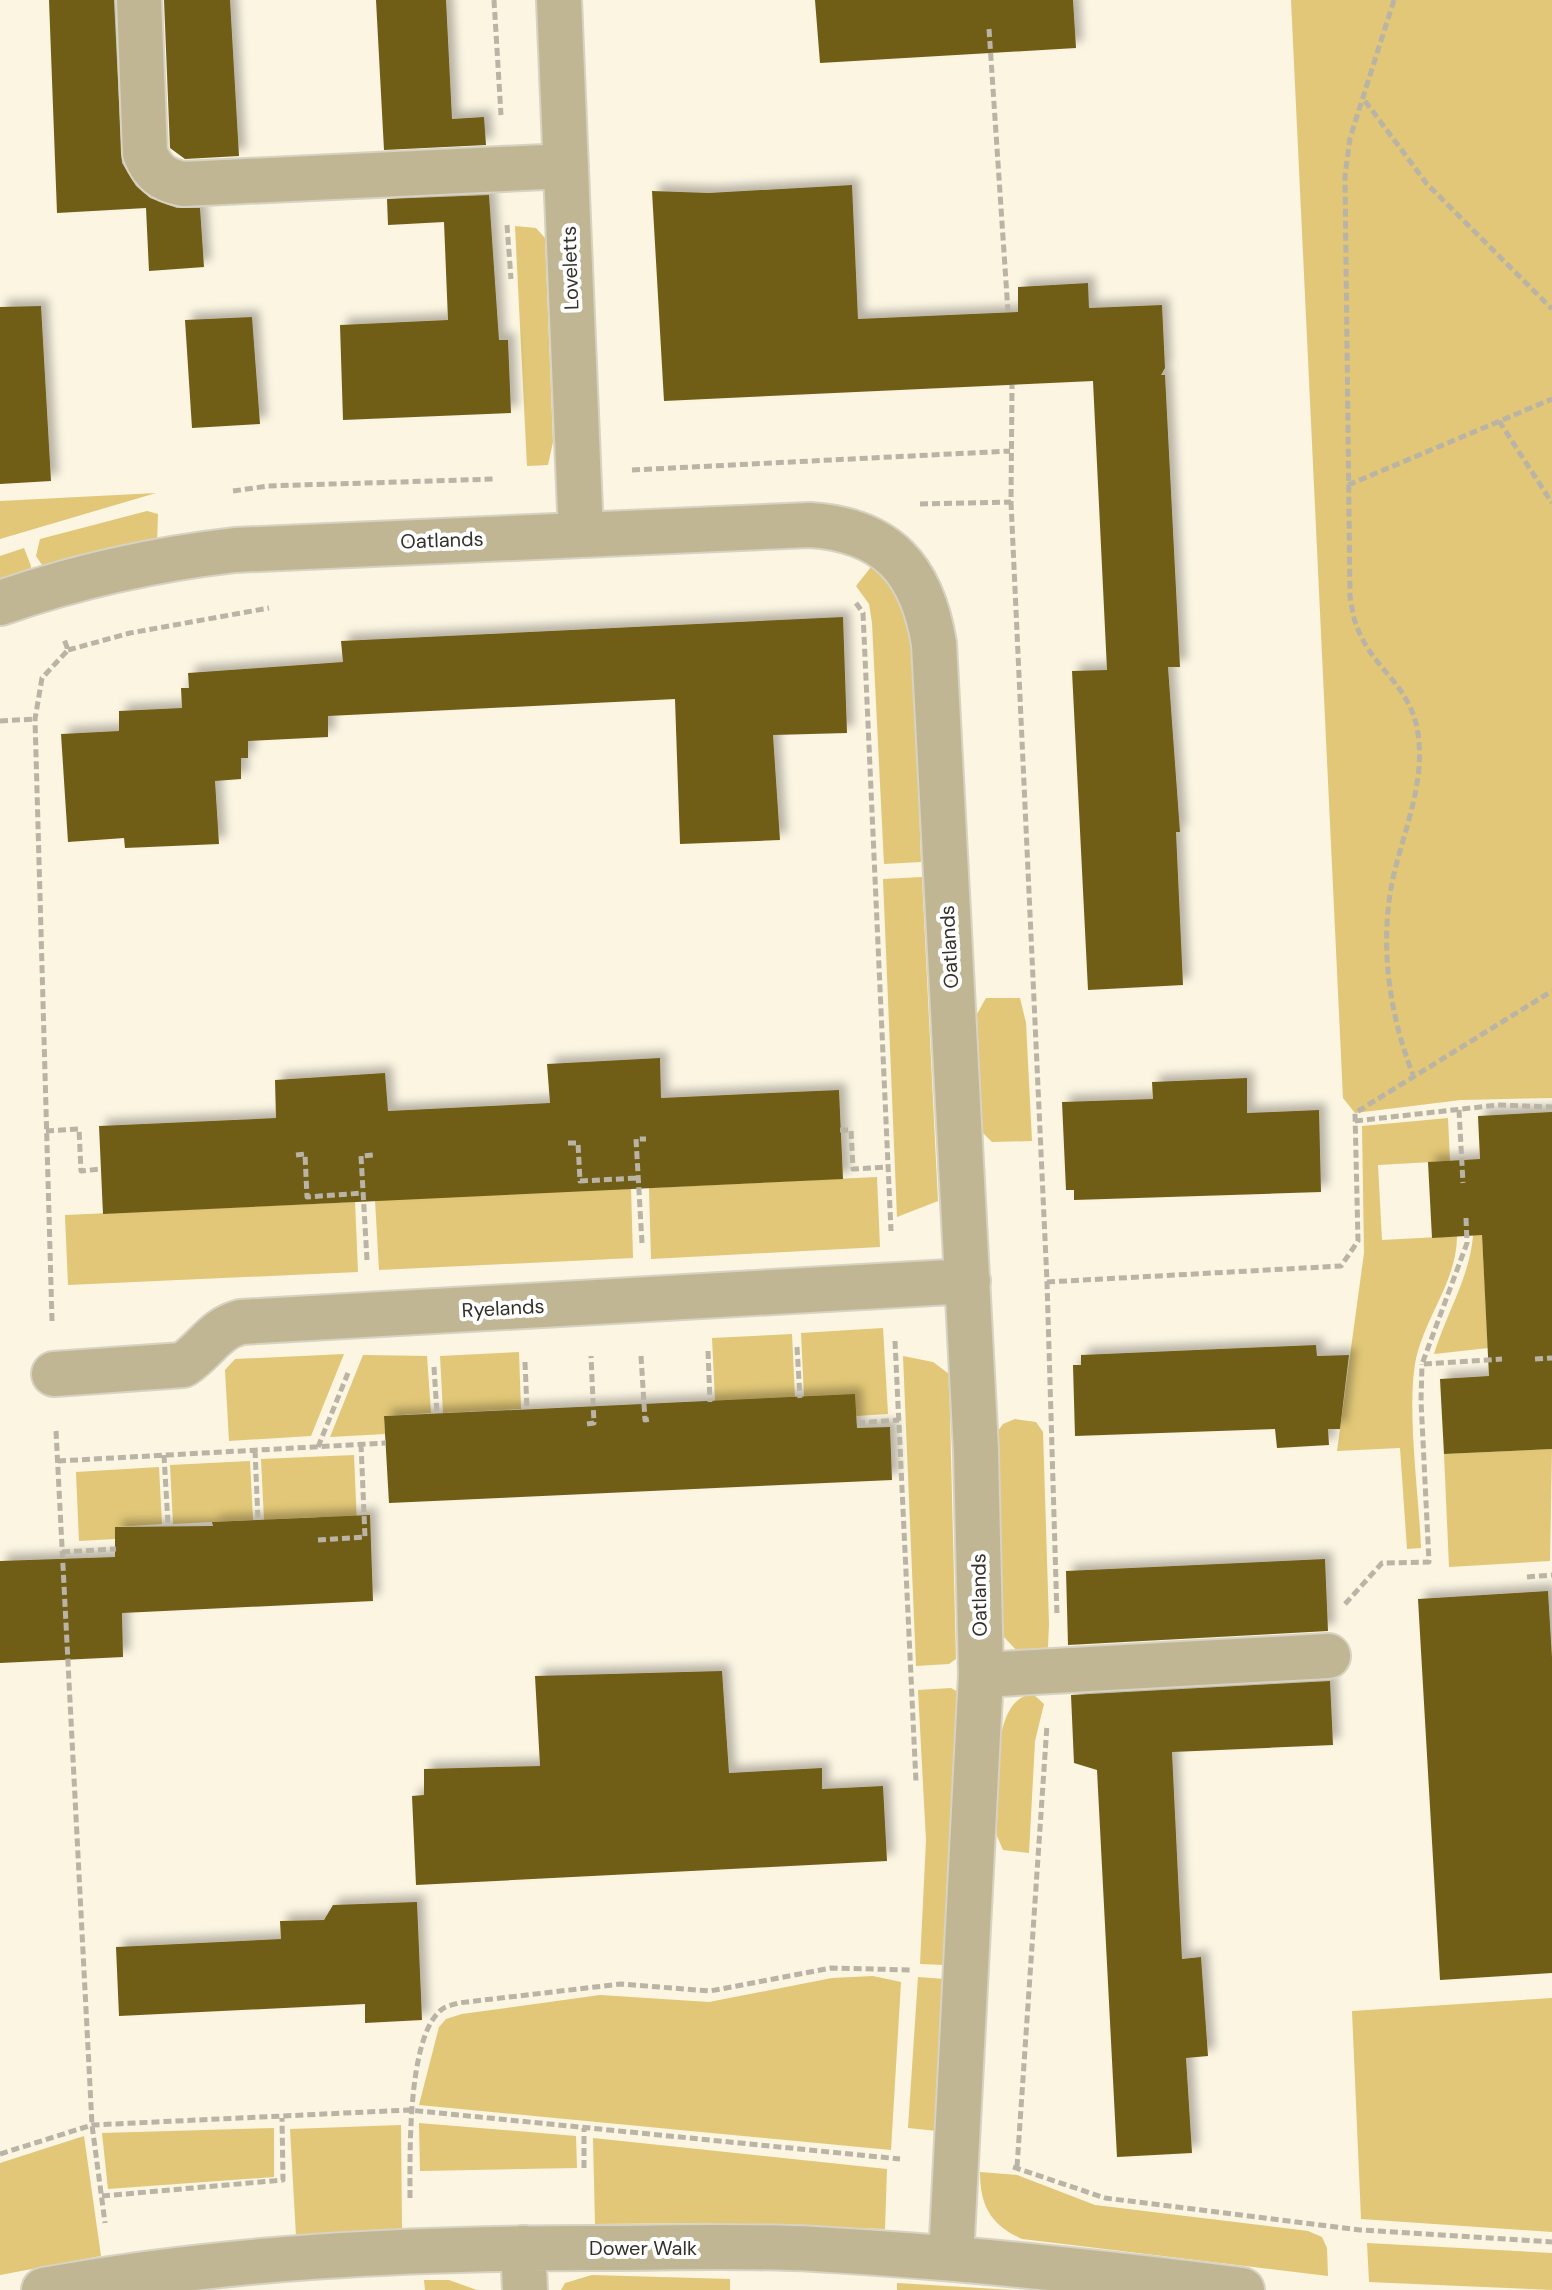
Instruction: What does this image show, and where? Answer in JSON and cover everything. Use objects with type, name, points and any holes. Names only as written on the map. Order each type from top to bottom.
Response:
[{"type":"street","points":[[139,0],[145,153],[151,167],[165,180],[183,184],[566,166]]},
{"type":"street","name":"Loveletts","points":[[559,0],[581,535]]},
{"type":"street","name":"Oatlands","points":[[0,603],[43,589],[186,555],[322,545],[810,525],[840,527],[868,537],[895,556],[913,575],[928,607],[934,644],[968,1281],[981,1675],[951,2258]]},
{"type":"street","name":"Ryelands","points":[[54,1374],[183,1365],[196,1357],[213,1334],[241,1322],[894,1288],[968,1281]]},
{"type":"street","points":[[981,1675],[1328,1656]]},
{"type":"street","name":"Dower Walk","points":[[44,2290],[112,2277],[411,2250],[524,2269],[812,2249],[951,2258],[1242,2290]]},
{"type":"path","points":[[494,0],[511,293]]},
{"type":"path","points":[[1394,0],[1365,100],[1350,138],[1345,176],[1348,485],[1350,597],[1357,628],[1380,664],[1404,691],[1416,717],[1419,746],[1413,805],[1393,881],[1386,934],[1397,1034],[1413,1075]]},
{"type":"path","points":[[989,29],[1008,312]]},
{"type":"path","points":[[1365,100],[1427,184],[1552,309]]},
{"type":"path","points":[[1012,385],[1011,502],[1047,1282],[1057,1624],[1042,1765],[1017,2167]]},
{"type":"path","points":[[1348,485],[1552,399]]},
{"type":"path","points":[[1499,421],[1552,503]]},
{"type":"path","points":[[916,1793],[863,613],[837,581],[868,537],[878,506],[1011,502]]},
{"type":"path","points":[[68,650],[194,619],[280,607]]},
{"type":"path","points":[[0,721],[35,719]]},
{"type":"path","points":[[1047,1282],[1341,1266],[1358,1241],[1355,1113],[1552,991]]},
{"type":"path","points":[[1355,1121],[1498,1105],[1552,1107]]},
{"type":"path","points":[[1459,1110],[1463,1183]]},
{"type":"path","points":[[46,1131],[79,1129],[81,1171],[101,1169]]},
{"type":"path","points":[[840,1130],[851,1130],[853,1169],[889,1167]]},
{"type":"path","points":[[646,1139],[636,1139],[645,1420],[651,1419]]},
{"type":"path","points":[[568,1143],[578,1143],[580,1181],[638,1178]]},
{"type":"path","points":[[296,1155],[305,1154],[307,1197],[363,1193]]},
{"type":"path","points":[[1328,1656],[1327,1624],[1382,1563],[1429,1562],[1422,1364],[1467,1243],[1466,1218]]},
{"type":"path","points":[[587,1424],[594,1423],[588,1304]]},
{"type":"path","points":[[1535,1359],[1552,1358]]},
{"type":"path","points":[[1422,1364],[1502,1359]]},
{"type":"path","points":[[857,1423],[899,1420]]},
{"type":"path","points":[[58,1461],[386,1443]]},
{"type":"path","points":[[318,1540],[365,1537],[361,1444]]},
{"type":"path","points":[[255,1450],[258,1520]]},
{"type":"path","points":[[164,1455],[168,1524]]},
{"type":"path","points":[[62,1552],[116,1549]]},
{"type":"path","points":[[1527,1577],[1552,1575]]},
{"type":"path","points":[[910,1985],[912,1955]]},
{"type":"path","points":[[409,2110],[433,2021],[441,2008],[458,2003],[621,1984],[710,1991],[831,1968],[968,1972]]},
{"type":"path","points":[[0,2154],[92,2125],[409,2110],[898,2159],[1017,2167],[1105,2198],[1360,2230],[1552,2242]]},
{"type":"path","points":[[102,2196],[283,2180],[282,2118]]},
{"type":"path","points":[[584,2128],[584,2168]]},
{"type":"path","points":[[892,2254],[899,2143]]},
{"type":"shaded area","points":[[1291,0],[1552,0],[1552,1098],[1461,1100],[1355,1113],[1343,1098]]},
{"type":"shaded area","points":[[515,226],[536,228],[545,238],[553,442],[548,465],[527,466]]},
{"type":"shaded area","points":[[156,493],[0,539],[0,501]]},
{"type":"shaded area","points":[[147,511],[158,514],[157,543],[44,568],[36,556],[40,539]]},
{"type":"shaded area","points":[[24,548],[31,566],[29,577],[0,586],[0,556]]},
{"type":"shaded area","points":[[871,567],[896,596],[913,632],[921,862],[884,864],[872,623],[869,604],[856,586]]},
{"type":"shaded area","points":[[922,877],[938,1201],[897,1217],[883,879]]},
{"type":"shaded area","points":[[986,998],[1020,998],[1026,1023],[1032,1141],[992,1142],[982,1132],[977,1014]]},
{"type":"shaded area","points":[[1448,1118],[1450,1161],[1378,1165],[1382,1240],[1457,1236],[1452,1269],[1425,1331],[1415,1364],[1413,1430],[1421,1548],[1407,1549],[1400,1448],[1337,1451],[1364,1253],[1362,1126]]},
{"type":"shaded area","points":[[877,1177],[880,1247],[651,1259],[649,1188]]},
{"type":"shaded area","points":[[631,1187],[633,1258],[379,1270],[375,1200]]},
{"type":"shaded area","points":[[355,1202],[358,1272],[68,1285],[65,1215]]},
{"type":"shaded area","points":[[1473,1217],[1481,1217],[1488,1348],[1434,1354],[1471,1253]]},
{"type":"shaded area","points":[[883,1328],[888,1414],[856,1416],[804,1397],[801,1333]]},
{"type":"shaded area","points":[[792,1334],[795,1398],[715,1401],[712,1338]]},
{"type":"shaded area","points":[[519,1352],[521,1409],[443,1413],[440,1356]]},
{"type":"shaded area","points":[[344,1354],[311,1436],[229,1441],[225,1370],[235,1359]]},
{"type":"shaded area","points":[[363,1355],[427,1356],[431,1413],[384,1416],[385,1434],[330,1437]]},
{"type":"shaded area","points":[[903,1356],[933,1362],[949,1374],[956,1659],[949,1664],[916,1666]]},
{"type":"shaded area","points":[[1015,1419],[1036,1422],[1043,1432],[1049,1624],[1048,1647],[1042,1653],[1020,1654],[1004,1637],[1000,1620],[995,1435],[1003,1424]]},
{"type":"shaded area","points":[[1552,1449],[1550,1561],[1449,1567],[1444,1454]]},
{"type":"shaded area","points":[[354,1455],[357,1525],[316,1517],[264,1520],[261,1459]]},
{"type":"shaded area","points":[[250,1461],[253,1520],[173,1524],[170,1465]]},
{"type":"shaded area","points":[[159,1467],[162,1524],[116,1527],[115,1539],[79,1541],[76,1472]]},
{"type":"shaded area","points":[[951,1688],[958,1692],[945,1965],[920,1964],[926,1840],[918,1690]]},
{"type":"shaded area","points":[[1033,1694],[1044,1704],[1035,1741],[1029,1853],[1003,1850],[997,1836],[997,1777],[998,1754],[1008,1713],[1018,1700]]},
{"type":"shaded area","points":[[873,1976],[901,1982],[891,2150],[419,2105],[439,2027],[446,2019],[462,2014],[600,1995],[709,2002],[832,1978]]},
{"type":"shaded area","points":[[918,1977],[945,1979],[937,2131],[908,2128]]},
{"type":"shaded area","points":[[1552,1998],[1552,2232],[1361,2219],[1352,2011]]},
{"type":"shaded area","points":[[419,2123],[576,2136],[577,2168],[420,2171]]},
{"type":"shaded area","points":[[401,2125],[402,2230],[296,2236],[290,2129]]},
{"type":"shaded area","points":[[274,2128],[274,2177],[108,2189],[102,2133]]},
{"type":"shaded area","points":[[84,2136],[101,2256],[0,2275],[0,2163]]},
{"type":"shaded area","points":[[593,2138],[887,2169],[885,2229],[707,2223],[595,2224]]},
{"type":"shaded area","points":[[980,2172],[1017,2175],[1095,2205],[1308,2231],[1322,2237],[1327,2248],[1328,2276],[1022,2239],[1002,2227],[989,2213],[982,2195]]},
{"type":"shaded area","points":[[1367,2243],[1552,2253],[1552,2290],[1369,2282]]},
{"type":"shaded area","points":[[592,2275],[730,2279],[730,2290],[561,2290],[565,2283]]},
{"type":"shaded area","points":[[424,2280],[449,2280],[477,2290],[425,2290]]},
{"type":"shaded area","points":[[897,2283],[1013,2290],[897,2290]]},
{"type":"building","points":[[49,0],[114,0],[122,163],[136,186],[150,198],[177,208],[200,208],[204,267],[149,271],[146,208],[57,213]]},
{"type":"building","points":[[164,0],[230,0],[239,156],[185,159],[170,148]]},
{"type":"building","points":[[376,0],[446,0],[452,119],[484,117],[486,145],[384,150]]},
{"type":"building","points":[[815,0],[1073,0],[1076,48],[820,63]]},
{"type":"building","points":[[852,185],[858,319],[1018,312],[1018,287],[1088,283],[1089,308],[1162,305],[1165,368],[1161,375],[1165,375],[1180,667],[1168,667],[1180,832],[1176,832],[1183,985],[1088,990],[1072,671],[1107,670],[1093,381],[664,401],[652,191],[709,193]]},
{"type":"building","points":[[489,195],[499,340],[508,340],[511,413],[343,420],[340,325],[448,320],[444,222],[388,225],[387,199]]},
{"type":"building","points":[[41,306],[51,481],[0,484],[0,307]]},
{"type":"building","points":[[252,317],[260,424],[192,428],[185,320]]},
{"type":"building","points":[[843,617],[847,733],[773,735],[780,840],[680,844],[675,699],[328,716],[328,737],[248,741],[248,758],[241,758],[241,779],[215,781],[219,844],[125,848],[124,838],[68,842],[61,734],[119,731],[119,711],[182,708],[181,688],[189,688],[188,673],[343,662],[341,641]]},
{"type":"building","points":[[660,1058],[661,1098],[839,1090],[843,1179],[103,1214],[99,1126],[276,1118],[275,1080],[385,1073],[388,1111],[550,1103],[547,1064]]},
{"type":"building","points":[[1247,1078],[1247,1113],[1319,1110],[1321,1192],[1074,1200],[1074,1190],[1066,1190],[1062,1102],[1153,1099],[1152,1082]]},
{"type":"building","points":[[1552,1112],[1552,1449],[1444,1454],[1440,1379],[1489,1376],[1482,1235],[1432,1238],[1428,1162],[1480,1159],[1478,1116]]},
{"type":"building","points":[[1316,1345],[1317,1356],[1349,1355],[1340,1429],[1328,1429],[1329,1445],[1277,1448],[1275,1429],[1075,1436],[1073,1365],[1081,1365],[1081,1355]]},
{"type":"building","points":[[855,1394],[857,1428],[890,1427],[892,1480],[389,1503],[384,1416]]},
{"type":"building","points":[[370,1515],[373,1601],[122,1613],[123,1657],[0,1663],[0,1561],[115,1557],[115,1527],[213,1526],[212,1522]]},
{"type":"building","points":[[1325,1559],[1328,1631],[1068,1645],[1066,1571]]},
{"type":"building","points":[[1548,1591],[1552,1658],[1552,1973],[1440,1980],[1418,1599]]},
{"type":"building","points":[[722,1671],[729,1773],[822,1768],[822,1789],[883,1786],[887,1861],[416,1885],[412,1796],[424,1795],[424,1769],[540,1766],[535,1676]]},
{"type":"building","points":[[1330,1681],[1333,1745],[1172,1752],[1182,1959],[1201,1957],[1208,2056],[1186,2058],[1192,2153],[1117,2157],[1097,1770],[1074,1763],[1071,1695]]},
{"type":"building","points":[[417,1902],[422,2020],[365,2023],[365,2004],[119,2016],[116,1947],[281,1939],[280,1921],[324,1920],[333,1905]]}]
